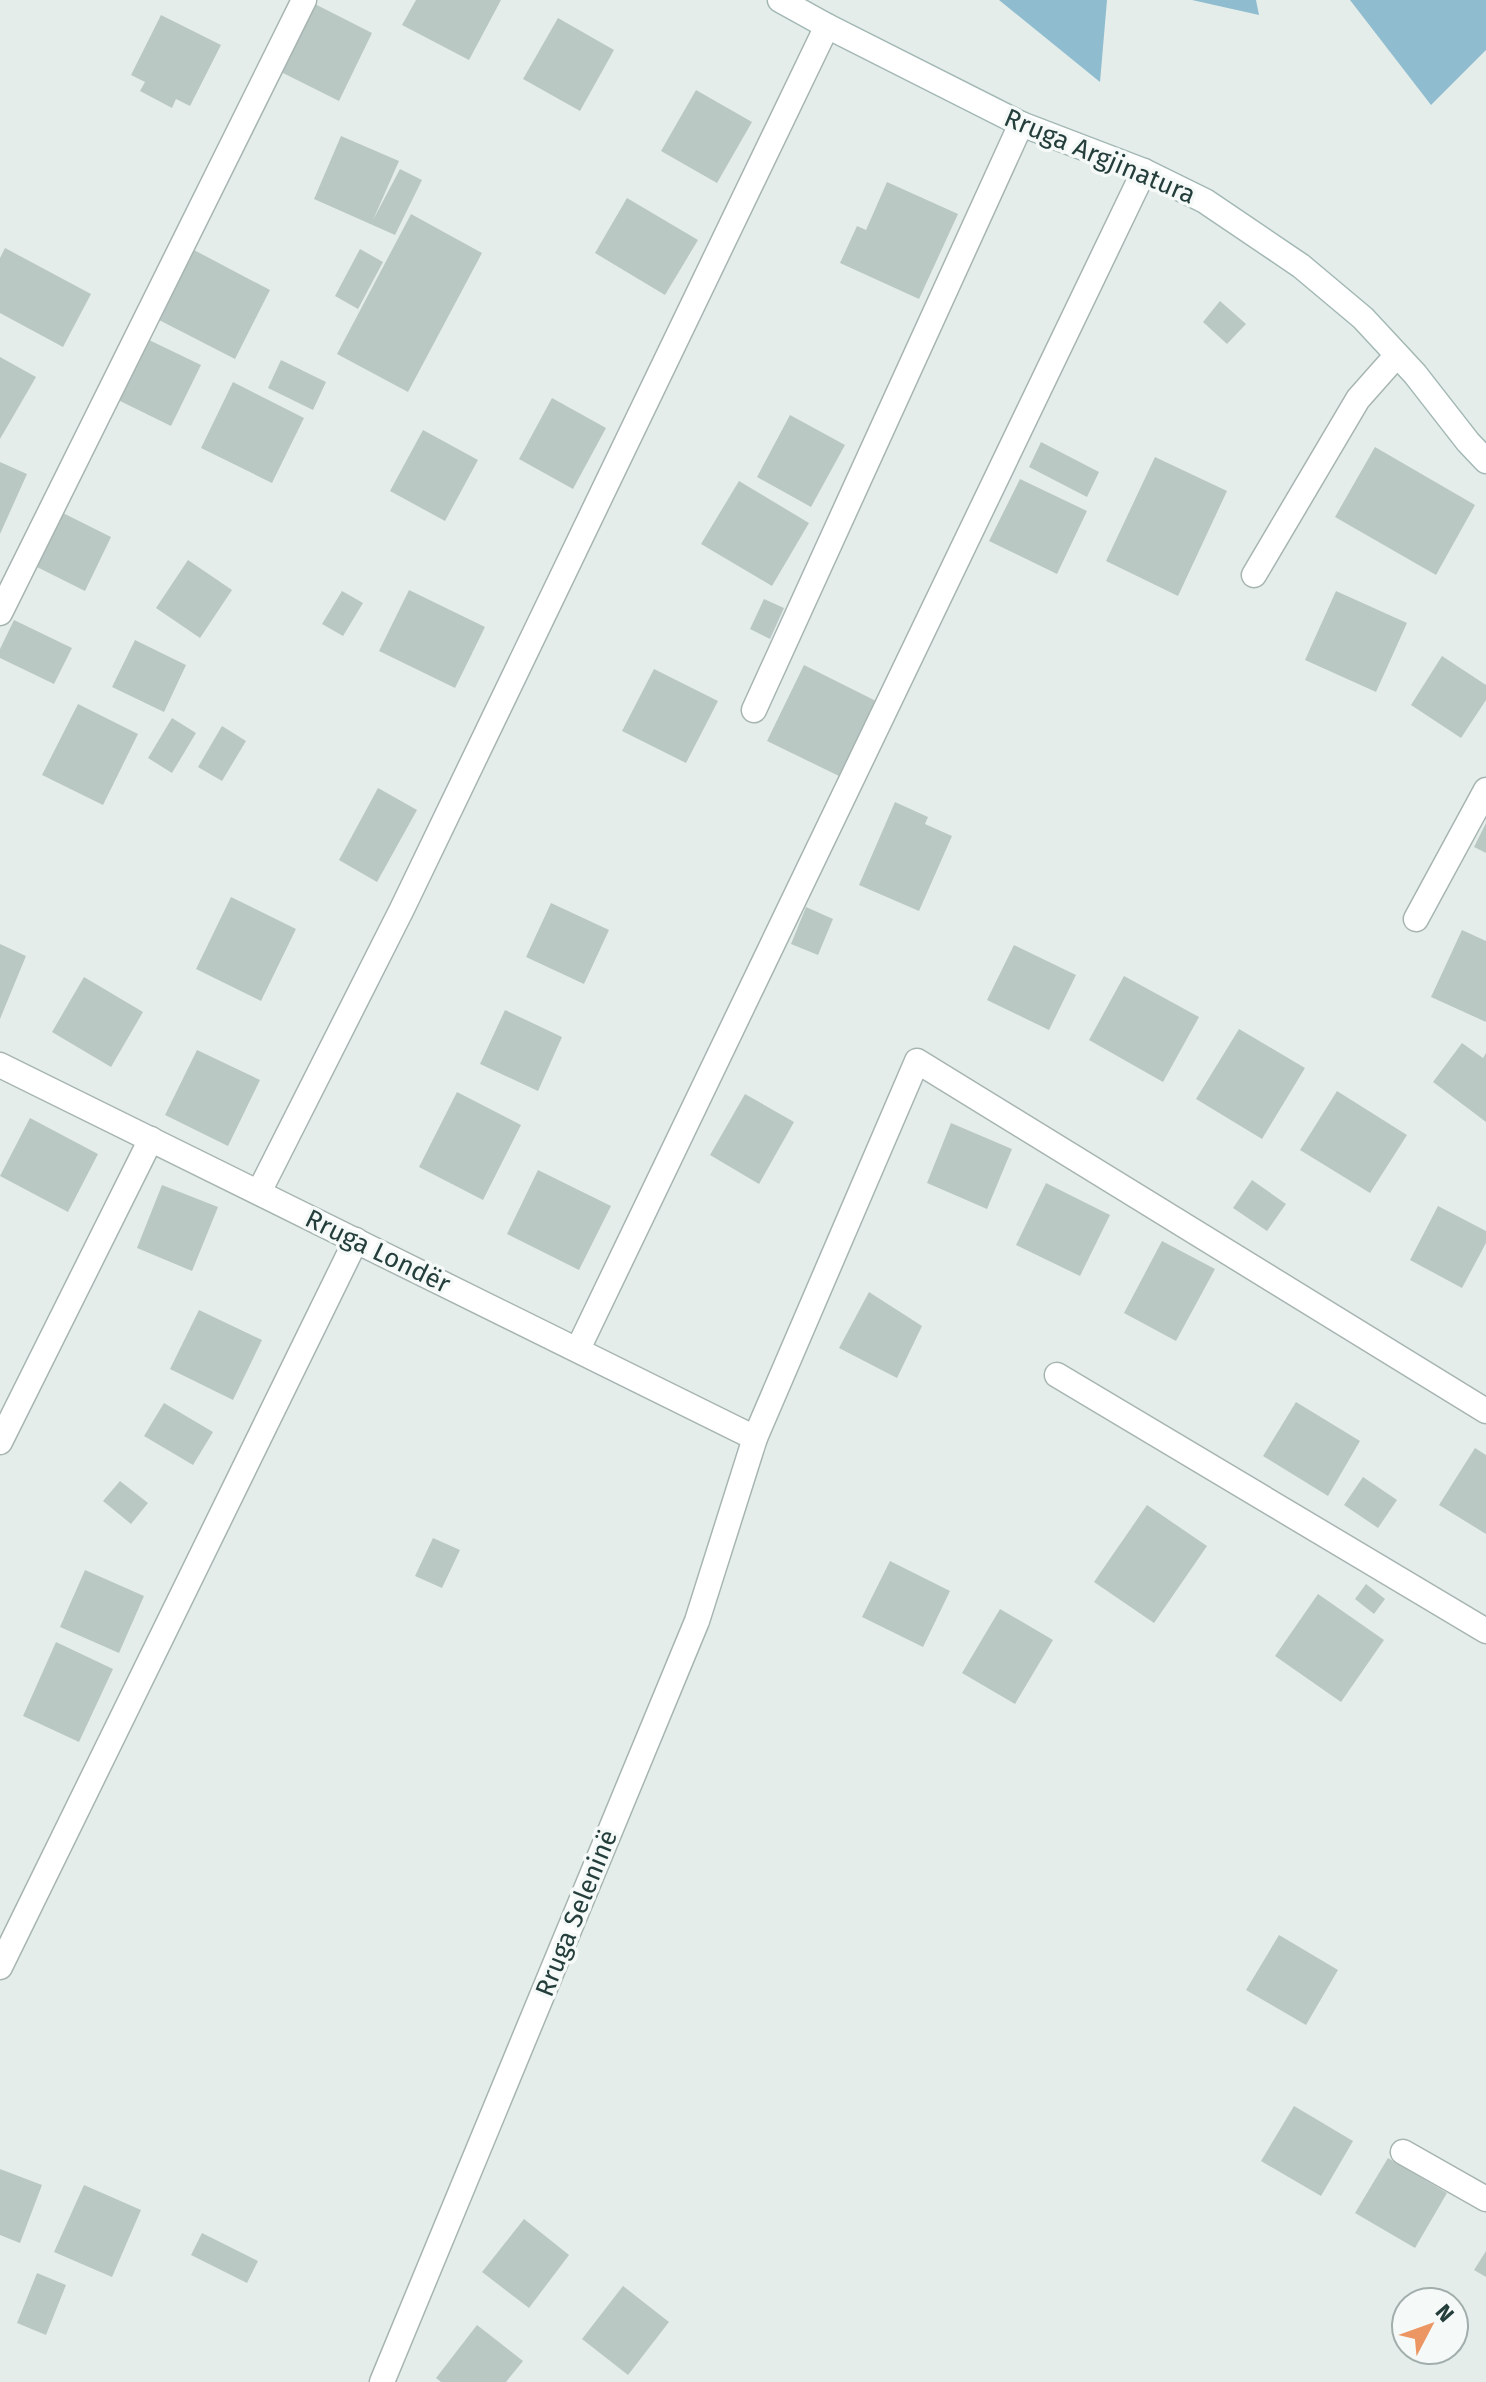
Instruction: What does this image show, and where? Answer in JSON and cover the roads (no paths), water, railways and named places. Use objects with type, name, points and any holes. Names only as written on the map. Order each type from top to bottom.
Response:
[{"type":"street","points":[[0,613],[304,0]]},
{"type":"street","name":"Rruga Argjinatura","points":[[780,0],[1021,124],[1144,171],[1205,201],[1301,266],[1363,318],[1486,461]]},
{"type":"street","points":[[259,1192],[402,909],[827,26]]},
{"type":"street","points":[[754,710],[1021,124]]},
{"type":"street","points":[[578,1349],[1144,171]]},
{"type":"street","points":[[1254,575],[1358,399],[1397,355]]},
{"type":"street","points":[[1416,919],[1486,790]]},
{"type":"street","name":"Rruga Seleninë","points":[[387,2380],[697,1621],[755,1438],[917,1061],[1486,1411]]},
{"type":"street","name":"Rruga Londër","points":[[0,1065],[755,1438]]},
{"type":"street","points":[[0,1442],[151,1139]]},
{"type":"street","points":[[0,1967],[356,1240]]},
{"type":"street","points":[[1057,1375],[1486,1631]]},
{"type":"street","points":[[1403,2152],[1486,2199]]},
{"type":"water","points":[[999,0],[1107,0],[1100,82]]},
{"type":"water","points":[[1192,0],[1256,0],[1259,15]]},
{"type":"water","points":[[1350,0],[1486,0],[1486,50],[1431,105]]}]
